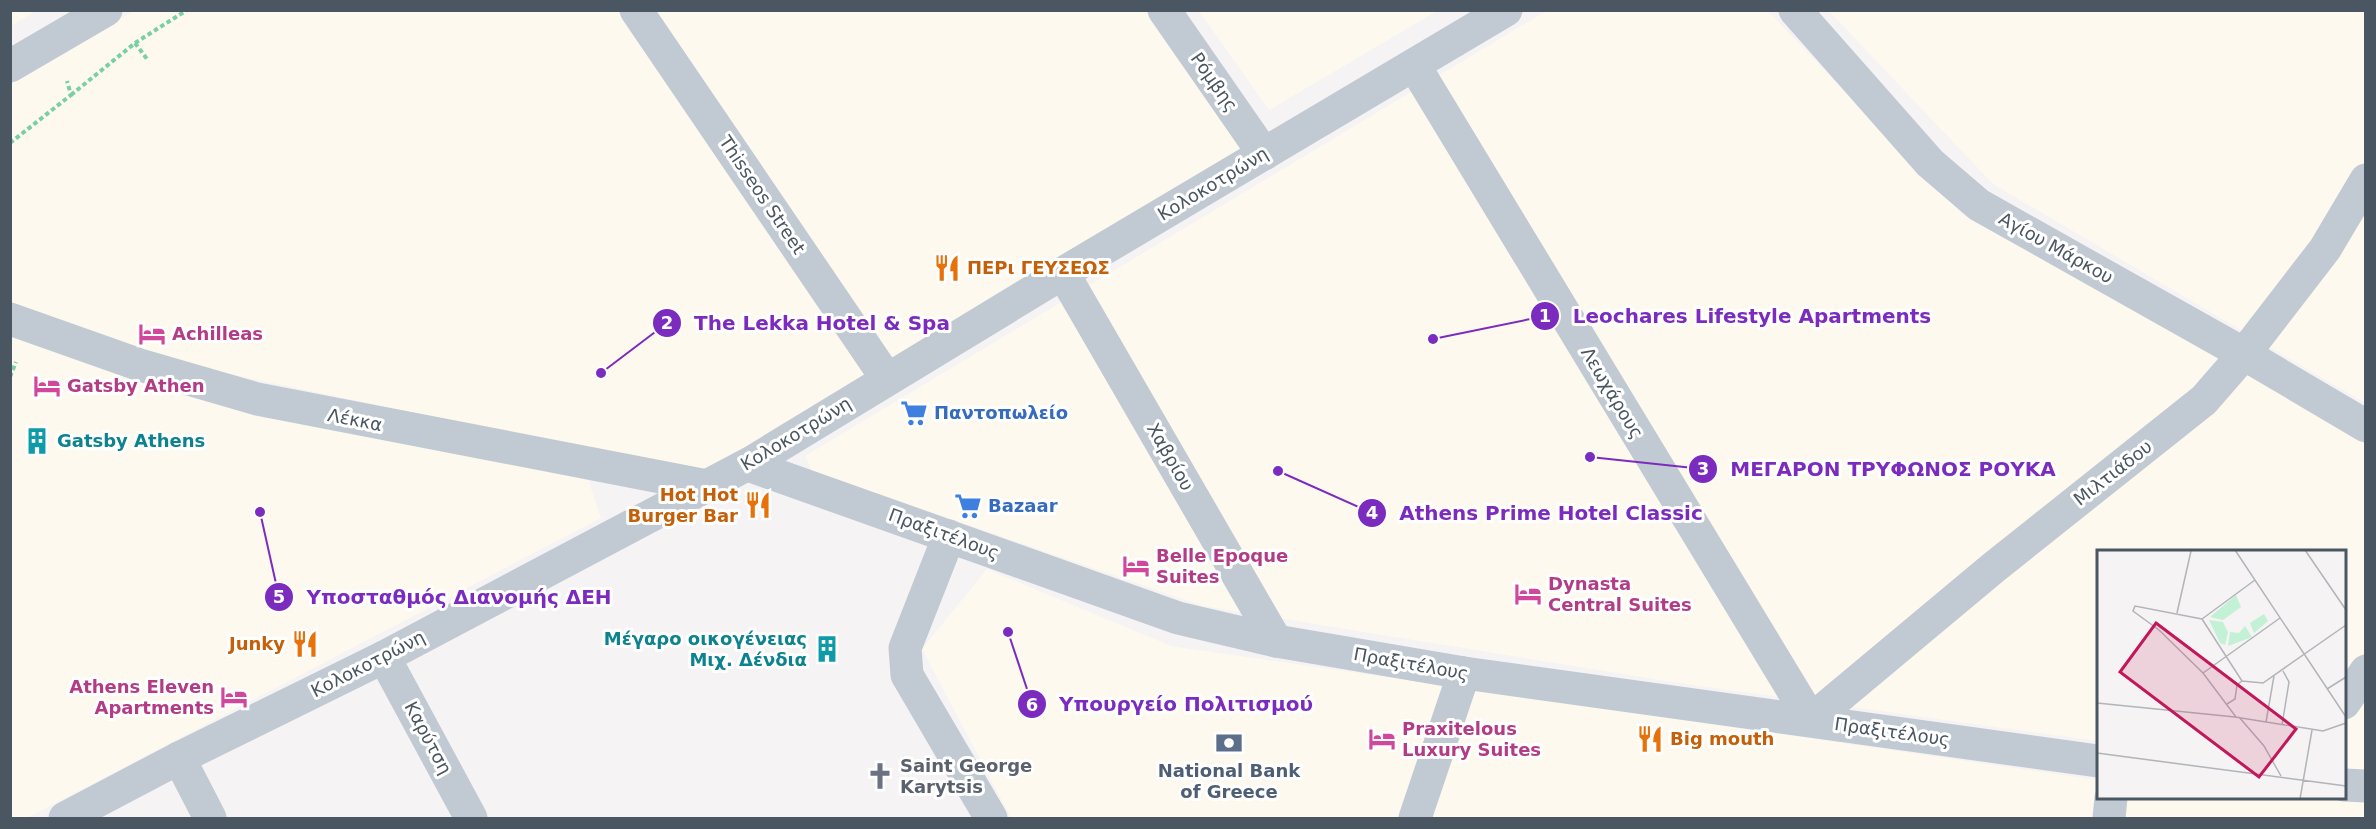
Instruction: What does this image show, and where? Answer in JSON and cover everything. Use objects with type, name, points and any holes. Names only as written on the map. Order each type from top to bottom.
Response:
[{"type":"street","points":[[11,64],[106,10]]},
{"type":"street","name":"Thisseos Street","points":[[636,10],[887,380]]},
{"type":"street","name":"Ρόμβης","points":[[1164,10],[1264,154]]},
{"type":"street","name":"Κολοκοτρώνη","points":[[65,819],[179,758],[384,657],[748,465],[1063,273],[1506,10]]},
{"type":"street","name":"Αγίου Μάρκου","points":[[1795,10],[1930,163],[1979,205],[2244,354],[2366,426]]},
{"type":"street","name":"Λεωχάρους","points":[[1414,65],[1811,720]]},
{"type":"street","name":"Μιλτιάδου","points":[[1811,720],[1993,568],[2204,400],[2244,354],[2325,249],[2366,180]]},
{"type":"street","name":"Χαβρίου","points":[[1063,273],[1276,641]]},
{"type":"street","name":"Λέκκα","points":[[10,319],[140,365],[257,399],[390,427],[707,486]]},
{"type":"street","name":"Πραξιτέλους","points":[[748,465],[1178,618],[1276,641],[1464,674],[2097,761]]},
{"type":"street","points":[[949,536],[903,658],[907,675],[991,819]]},
{"type":"street","name":"Καρύτση","points":[[384,657],[471,819]]},
{"type":"street","points":[[2346,700],[2366,671]]},
{"type":"street","points":[[1415,819],[1464,674]]},
{"type":"street","points":[[179,758],[210,819]]},
{"type":"street","points":[[2346,785],[2366,786]]},
{"type":"street","points":[[2109,819],[2111,799]]},
{"type":"path","points":[[10,143],[135,43],[187,10]]},
{"type":"path","points":[[55,41],[71,94]]},
{"type":"path","points":[[135,43],[147,59]]},
{"type":"shaded area","points":[[11,10],[36,10],[36,11],[11,26]]},
{"type":"shaded area","points":[[134,11],[1150,11],[1251,151],[703,473],[152,358],[11,305],[10,84]]},
{"type":"shaded area","points":[[1199,11],[1437,11],[1269,110]]},
{"type":"shaded area","points":[[1546,11],[1768,11],[1962,214],[2365,437],[2365,772],[2346,773],[2346,550],[2097,550],[2097,741],[1685,684],[1203,606],[812,471],[805,456]]},
{"type":"shaded area","points":[[1829,11],[2365,11],[2365,403],[1993,184]]},
{"type":"shaded area","points":[[10,328],[586,473],[601,518],[27,818],[11,818]]},
{"type":"shaded area","points":[[987,569],[1171,646],[2097,780],[2097,799],[2346,799],[2365,791],[2365,818],[1011,818],[922,649]]},
{"type":"place","name":"ΠΕΡι ΓΕΥΣΕΩΣ","points":[[947,268]]},
{"type":"place","name":"Achilleas","points":[[152,334]]},
{"type":"place","name":"Leochares Lifestyle Apartments","points":[[1433,339]]},
{"type":"place","name":"The Lekka Hotel & Spa","points":[[601,373]]},
{"type":"place","name":"Gatsby Athen","points":[[47,386]]},
{"type":"place","name":"Παντοπωλείο","points":[[914,413]]},
{"type":"place","name":"Gatsby Athens","points":[[37,441]]},
{"type":"place","name":"ΜΕΓΑΡΟΝ ΤΡΥΦΩΝΟΣ ΡΟΥΚΑ","points":[[1590,457]]},
{"type":"place","name":"Athens Prime Hotel Classic","points":[[1278,471]]},
{"type":"place","name":"Hot Hot Burger Bar","points":[[758,505]]},
{"type":"place","name":"Bazaar","points":[[968,506]]},
{"type":"place","name":"Υποσταθμός Διανομής ΔΕΗ","points":[[260,512]]},
{"type":"place","name":"Belle Epoque Suites","points":[[1136,566]]},
{"type":"place","name":"Dynasta Central Suites","points":[[1528,594]]},
{"type":"place","name":"Υπουργείο Πολιτισμού","points":[[1008,632]]},
{"type":"place","name":"Junky","points":[[305,644]]},
{"type":"place","name":"Μέγαρο οικογένειας Μιχ. Δένδια","points":[[827,649]]},
{"type":"place","name":"Athens Eleven Apartments","points":[[234,697]]},
{"type":"place","name":"Praxitelous Luxury Suites","points":[[1382,739]]},
{"type":"place","name":"Big mouth","points":[[1650,739]]},
{"type":"place","name":"National Bank of Greece","points":[[1229,743]]},
{"type":"place","name":"Saint George Karytsis","points":[[880,776]]}]
